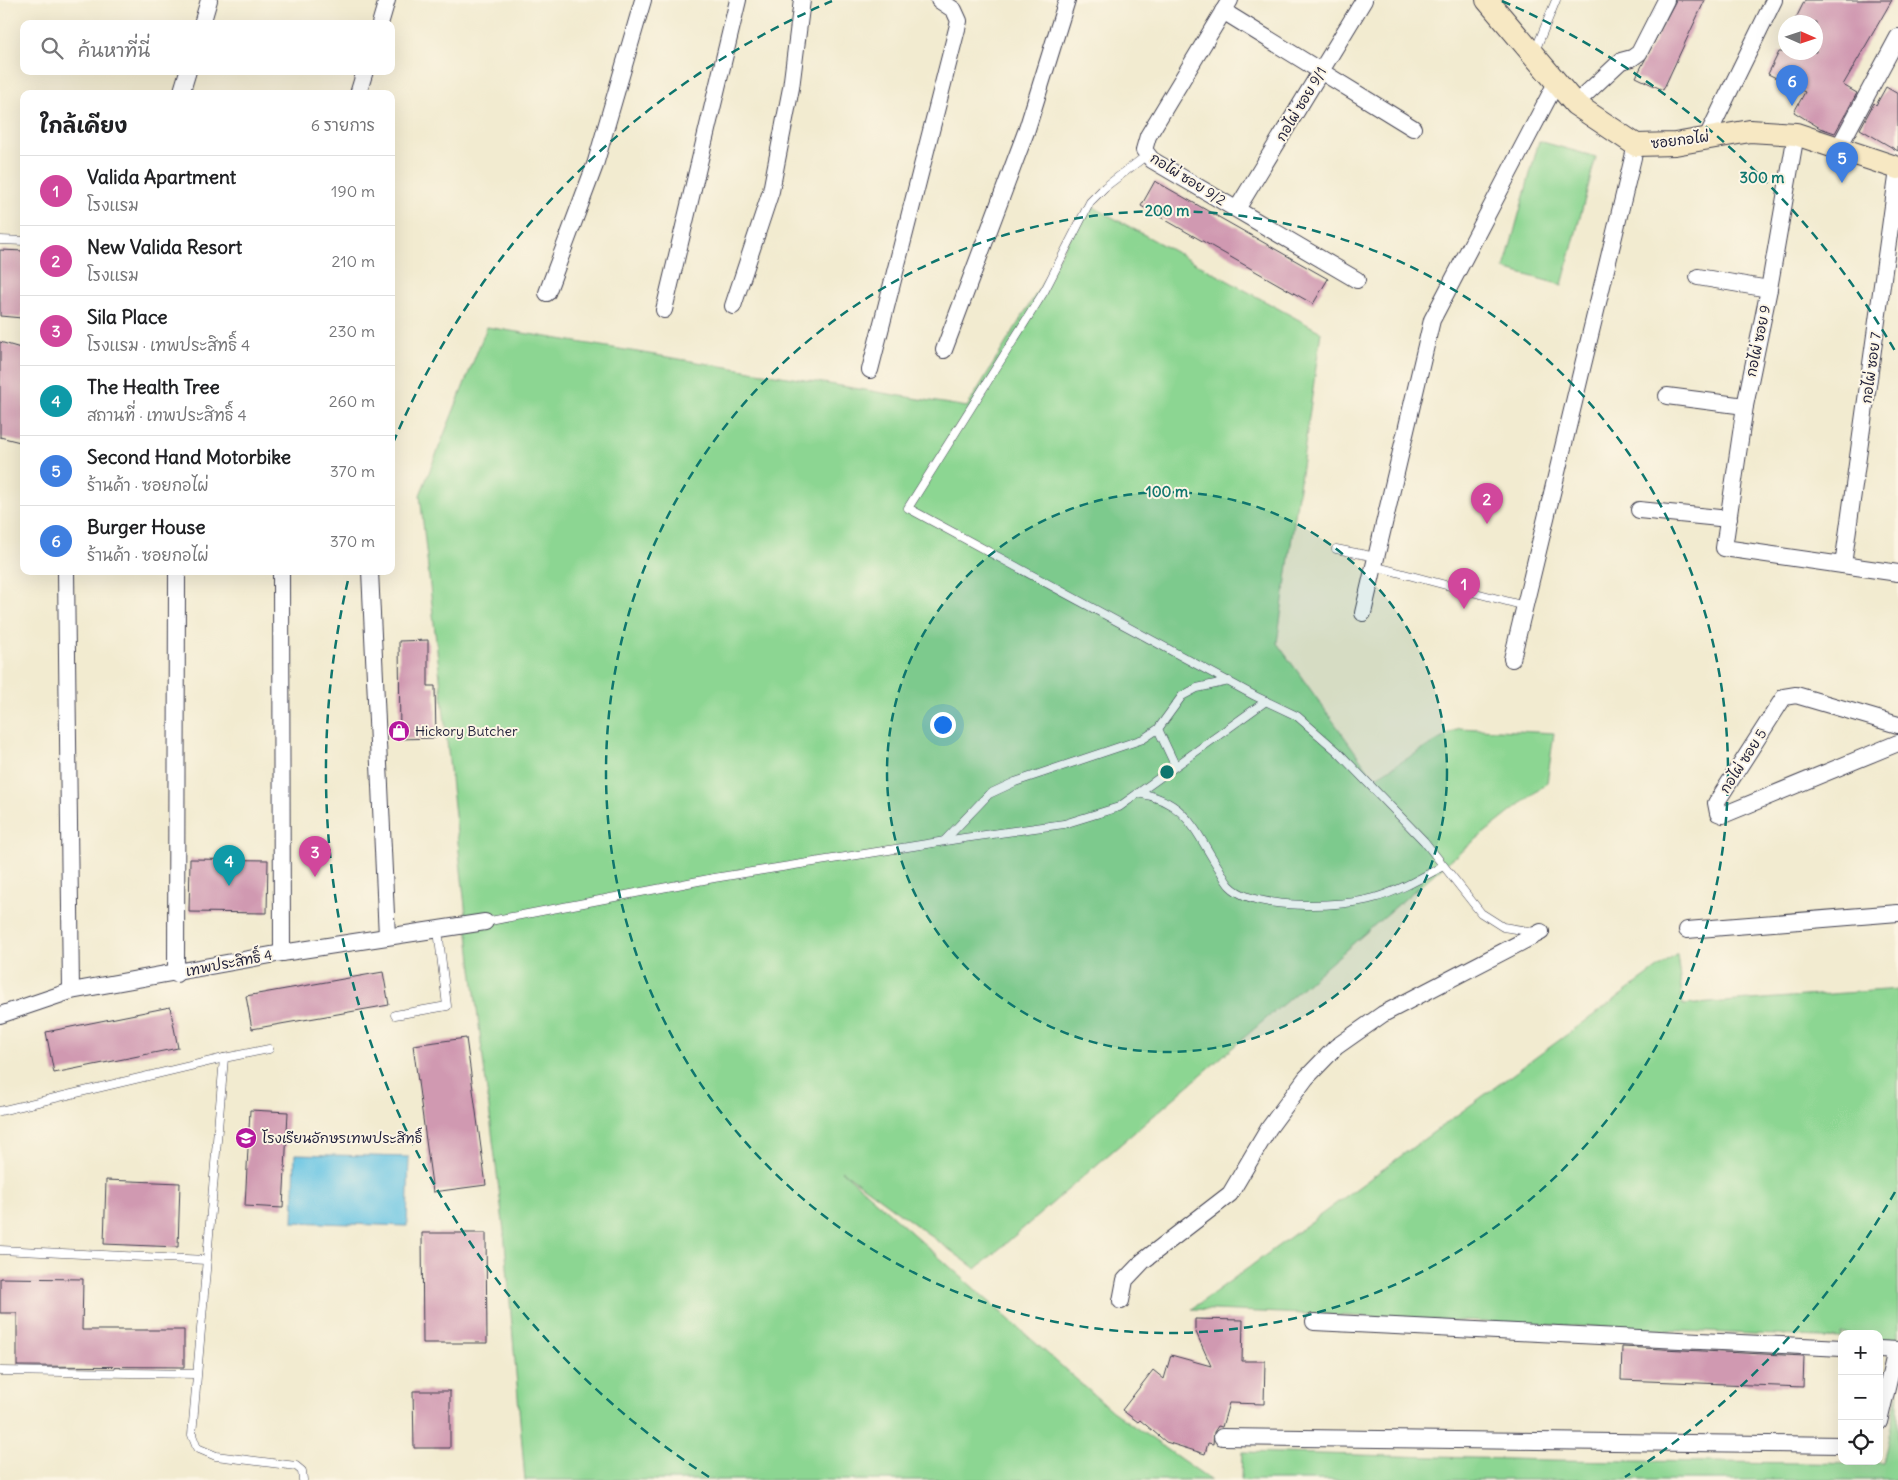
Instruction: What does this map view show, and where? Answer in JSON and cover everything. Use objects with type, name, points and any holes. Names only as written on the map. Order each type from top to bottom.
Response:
[{"type":"street","points":[[203,20],[209,0]]},
{"type":"street","points":[[381,20],[387,0]]},
{"type":"street","points":[[547,293],[595,165],[643,0]]},
{"type":"street","points":[[664,310],[738,0]]},
{"type":"street","points":[[733,306],[771,191],[791,88],[802,0]]},
{"type":"street","points":[[870,370],[959,21],[954,10],[939,0]]},
{"type":"street","points":[[944,350],[1027,130],[1067,0]]},
{"type":"street","name":"กอไผ่ ซอย 9/1","points":[[1237,209],[1364,0]]},
{"type":"street","name":"ซอยกอไผ่","points":[[1487,0],[1574,104],[1636,145],[1675,144],[1750,131],[1796,134],[1839,147],[1898,169]]},
{"type":"street","points":[[1574,104],[1620,61],[1632,58],[1639,53],[1666,0]]},
{"type":"street","points":[[1707,137],[1774,0]]},
{"type":"street","points":[[1227,6],[1320,73],[1413,128]]},
{"type":"street","name":"กอไผ่ ซอย 9/2","points":[[1227,6],[1148,136],[1144,150],[1147,155],[1357,280]]},
{"type":"street","points":[[1839,147],[1898,37]]},
{"type":"street","points":[[182,90],[187,75]]},
{"type":"street","points":[[359,90],[364,75]]},
{"type":"street","points":[[1363,613],[1432,320],[1556,83]]},
{"type":"street","name":"กอไผ่ ซอย 9","points":[[1796,134],[1769,289],[1745,406],[1724,548],[1843,565]]},
{"type":"street","points":[[1512,659],[1636,145]]},
{"type":"street","name":"กอไผ่ ซอย 7","points":[[1843,565],[1898,169]]},
{"type":"street","points":[[1698,277],[1769,289]]},
{"type":"street","points":[[1667,396],[1745,406]]},
{"type":"street","points":[[1639,510],[1728,519]]},
{"type":"street","points":[[1843,565],[1898,573]]},
{"type":"street","points":[[66,575],[71,991]]},
{"type":"street","points":[[176,974],[177,575]]},
{"type":"street","points":[[281,575],[282,953]]},
{"type":"street","points":[[370,575],[387,936]]},
{"type":"street","name":"กอไผ่ ซอย 5","points":[[1898,725],[1796,695],[1784,697],[1716,803],[1716,808],[1718,813],[1723,815],[1898,743]]},
{"type":"street","points":[[1687,930],[1898,913]]},
{"type":"street","name":"เทพประสิทธิ์ 4","points":[[0,1015],[71,991],[176,974],[282,953],[485,922]]},
{"type":"street","points":[[1121,1301],[1126,1280],[1143,1262],[1230,1194],[1268,1128],[1306,1078],[1336,1047],[1383,1014],[1541,932]]},
{"type":"street","points":[[1314,1322],[1838,1348]]},
{"type":"street","points":[[1879,1420],[1891,1350]]},
{"type":"street","points":[[1222,1437],[1838,1445]]},
{"type":"lane","points":[[1534,56],[1556,0]]},
{"type":"lane","points":[[1147,155],[1105,186],[1090,202],[1045,290],[908,508],[1229,682],[1297,716],[1337,751],[1424,841],[1481,913],[1503,927],[1541,932]]},
{"type":"lane","points":[[0,240],[20,241]]},
{"type":"lane","points":[[1336,549],[1525,606]]},
{"type":"lane","points":[[944,841],[990,794],[1015,782],[1143,739],[1158,729],[1182,696],[1197,688],[1229,682]]},
{"type":"lane","points":[[485,922],[714,878],[1064,824],[1099,815],[1119,807],[1266,701]]},
{"type":"lane","points":[[1158,729],[1176,765]]},
{"type":"lane","points":[[1138,793],[1157,796],[1184,813],[1230,886],[1243,894],[1275,902],[1307,906],[1374,898],[1407,886],[1443,866]]},
{"type":"lane","points":[[395,1015],[448,1006],[438,930]]},
{"type":"lane","points":[[0,1111],[269,1049]]},
{"type":"lane","points":[[224,1058],[195,1374],[192,1435],[197,1448],[216,1456],[296,1466],[302,1471],[303,1480]]},
{"type":"lane","points":[[0,1250],[206,1260]]},
{"type":"lane","points":[[0,1371],[195,1374]]},
{"type":"green space","points":[[1539,141],[1596,157],[1562,285],[1504,269]]},
{"type":"green space","points":[[1090,205],[1321,332],[1277,643],[1374,778],[1459,728],[1554,733],[1547,783],[1443,866],[976,1269],[841,1170],[1112,1411],[1211,1480],[525,1480],[504,1231],[470,952],[420,495],[487,327],[967,407]]},
{"type":"green space","points":[[1677,954],[1683,1005],[1898,989],[1898,1341],[1883,1340],[1883,1330],[1838,1330],[1838,1338],[1192,1309]]},
{"type":"green space","points":[[1898,1390],[1898,1480],[1241,1480],[1242,1452],[1550,1460],[1838,1463],[1838,1465],[1883,1464]]},
{"type":"water","points":[[295,1154],[409,1157],[407,1226],[293,1222]]},
{"type":"building","points":[[1676,0],[1705,0],[1663,90],[1636,77]]},
{"type":"building","points":[[1805,0],[1892,0],[1843,85],[1857,93],[1835,133],[1820,128],[1794,112],[1805,92],[1768,74],[1778,54],[1778,60],[1823,60],[1823,15],[1798,15]]},
{"type":"building","points":[[1886,87],[1898,94],[1898,151],[1860,129],[1874,103],[1876,105]]},
{"type":"building","points":[[1155,181],[1328,279],[1313,304],[1141,206]]},
{"type":"building","points":[[0,250],[20,251],[20,318],[0,316]]},
{"type":"building","points":[[0,342],[20,348],[20,442],[0,437]]},
{"type":"building","points":[[428,640],[428,686],[435,686],[436,738],[400,739],[399,641]]},
{"type":"building","points":[[190,859],[268,860],[267,913],[189,912]]},
{"type":"building","points":[[383,972],[389,1005],[252,1029],[246,996]]},
{"type":"building","points":[[170,1007],[178,1048],[54,1073],[46,1032]]},
{"type":"building","points":[[466,1038],[486,1185],[433,1192],[413,1045]]},
{"type":"building","points":[[250,1110],[288,1112],[283,1208],[245,1206]]},
{"type":"building","points":[[106,1180],[180,1183],[178,1247],[104,1244]]},
{"type":"building","points":[[422,1233],[486,1233],[487,1343],[423,1343]]},
{"type":"building","points":[[0,1278],[83,1279],[82,1330],[184,1330],[184,1367],[17,1366],[17,1313],[0,1313]]},
{"type":"building","points":[[1195,1319],[1243,1320],[1242,1361],[1265,1361],[1264,1404],[1229,1403],[1222,1427],[1218,1426],[1214,1432],[1213,1444],[1208,1443],[1205,1454],[1166,1442],[1140,1420],[1138,1422],[1122,1410],[1153,1370],[1164,1379],[1171,1355],[1211,1366],[1195,1330]]},
{"type":"building","points":[[1622,1347],[1804,1356],[1803,1387],[1621,1380]]},
{"type":"building","points":[[413,1391],[450,1391],[450,1448],[414,1448]]},
{"type":"place","name":"Burger House","points":[[1792,106]]},
{"type":"place","name":"Second Hand Motorbike","points":[[1842,183]]},
{"type":"place","name":"New Valida Resort","points":[[1487,524]]},
{"type":"place","name":"Valida Apartment","points":[[1464,609]]},
{"type":"place","name":"Hickory Butcher","points":[[399,731]]},
{"type":"place","name":"Sila Place","points":[[315,877]]},
{"type":"place","name":"The Health Tree","points":[[229,886]]},
{"type":"place","name":"โรงเรียนอักษรเทพประสิทธิ์","points":[[246,1138]]}]
